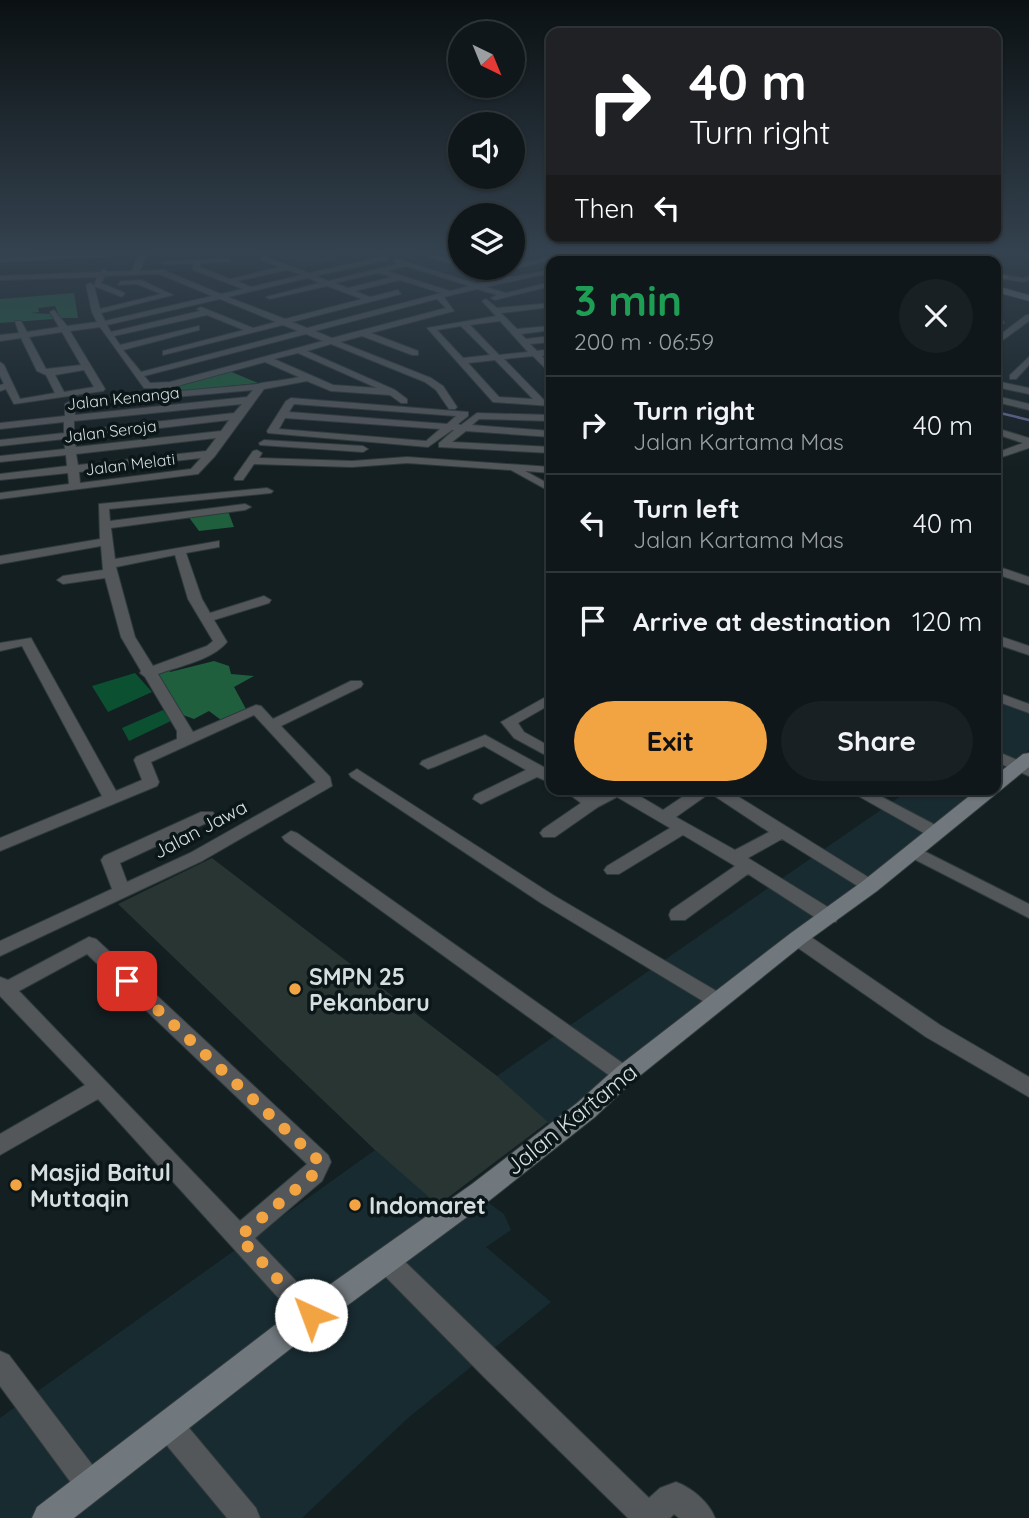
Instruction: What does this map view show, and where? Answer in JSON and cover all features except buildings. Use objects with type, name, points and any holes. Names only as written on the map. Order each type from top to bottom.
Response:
[{"type":"main road","points":[[1001,781],[1026,765]]},
{"type":"main road","name":"Jalan Kartama","points":[[48,1518],[311,1315],[387,1261],[586,1110],[624,1075],[870,886],[982,795]]},
{"type":"street","points":[[19,326],[42,370],[50,373],[87,367]]},
{"type":"street","points":[[1,371],[13,403],[100,389],[62,326]]},
{"type":"street","points":[[0,338],[90,326]]},
{"type":"street","points":[[102,326],[147,386],[164,386],[389,326]]},
{"type":"street","points":[[109,335],[151,326]]},
{"type":"street","points":[[191,326],[222,339]]},
{"type":"street","points":[[242,326],[252,330]]},
{"type":"street","points":[[166,353],[268,326]]},
{"type":"street","points":[[293,326],[436,384],[452,407]]},
{"type":"street","points":[[139,375],[326,326]]},
{"type":"street","points":[[445,326],[431,328],[498,401],[546,403]]},
{"type":"street","points":[[466,326],[546,402]]},
{"type":"street","points":[[507,326],[546,364]]},
{"type":"street","points":[[1001,338],[1018,326]]},
{"type":"street","points":[[119,348],[196,328]]},
{"type":"street","points":[[513,332],[546,329]]},
{"type":"street","points":[[363,333],[415,353]]},
{"type":"street","points":[[156,338],[175,366]]},
{"type":"street","points":[[274,340],[398,394],[404,401]]},
{"type":"street","points":[[522,342],[546,340]]},
{"type":"street","points":[[461,361],[546,353]]},
{"type":"street","points":[[265,359],[331,388],[388,391]]},
{"type":"street","points":[[1013,377],[1029,360]]},
{"type":"street","points":[[232,368],[242,374]]},
{"type":"street","points":[[387,372],[398,368]]},
{"type":"street","points":[[50,373],[61,396]]},
{"type":"street","points":[[331,388],[375,375]]},
{"type":"street","points":[[75,487],[68,406],[73,403],[258,382],[285,384],[307,378]]},
{"type":"street","name":"Jalan Melati","points":[[0,496],[199,470],[250,400],[258,382]]},
{"type":"street","points":[[1001,385],[1029,391]]},
{"type":"street","name":"Jalan Kenanga","points":[[0,426],[250,400]]},
{"type":"street","points":[[239,478],[291,401],[465,414],[443,445],[546,450]]},
{"type":"street","points":[[1001,401],[1029,407]]},
{"type":"street","points":[[282,415],[546,434]]},
{"type":"street","points":[[0,443],[237,416]]},
{"type":"street","points":[[272,431],[428,444],[477,416],[546,418]]},
{"type":"street","name":"Jalan Seroja","points":[[0,459],[224,433]]},
{"type":"street","points":[[1001,433],[1029,442]]},
{"type":"street","points":[[1001,452],[1029,442]]},
{"type":"street","points":[[264,443],[416,452],[407,460]]},
{"type":"street","points":[[1001,453],[1029,458]]},
{"type":"street","points":[[0,477],[211,454]]},
{"type":"street","points":[[251,461],[352,464],[407,460],[546,470]]},
{"type":"street","points":[[510,468],[546,486]]},
{"type":"street","points":[[0,845],[151,782],[142,761],[184,742],[185,732],[147,673],[128,637],[110,569],[103,506],[267,491]]},
{"type":"street","points":[[105,525],[245,507]]},
{"type":"street","points":[[0,560],[106,542]]},
{"type":"street","points":[[63,580],[215,544]]},
{"type":"street","points":[[147,673],[205,652],[220,642],[195,599],[180,552]]},
{"type":"street","points":[[1001,571],[1029,581]]},
{"type":"street","points":[[206,618],[264,600]]},
{"type":"street","points":[[0,646],[26,641],[112,799]]},
{"type":"street","points":[[1001,641],[1029,651]]},
{"type":"street","points":[[272,725],[356,684]]},
{"type":"street","points":[[1001,698],[1029,709]]},
{"type":"street","points":[[546,701],[509,722],[519,735],[546,750]]},
{"type":"street","name":"Jalan Jawa","points":[[0,948],[195,857],[324,786],[320,775],[256,709],[184,742]]},
{"type":"street","points":[[428,764],[485,740],[545,774]]},
{"type":"street","points":[[1001,758],[1026,765]]},
{"type":"street","points":[[357,774],[547,899],[718,1001]]},
{"type":"street","points":[[481,799],[545,774]]},
{"type":"street","points":[[579,795],[592,803]]},
{"type":"street","points":[[549,834],[607,795]]},
{"type":"street","points":[[626,795],[829,917]]},
{"type":"street","points":[[664,817],[696,795]]},
{"type":"street","points":[[723,795],[870,886]]},
{"type":"street","points":[[865,795],[935,832]]},
{"type":"street","points":[[122,893],[110,860],[207,816]]},
{"type":"street","points":[[612,870],[683,828]]},
{"type":"street","points":[[678,915],[741,862],[782,832]]},
{"type":"street","points":[[291,837],[624,1075]]},
{"type":"street","points":[[912,851],[1029,912]]},
{"type":"street","points":[[798,939],[933,1031],[1029,1088]]},
{"type":"street","points":[[239,1237],[314,1174],[320,1162],[89,944],[2,987],[100,1087],[311,1315]]},
{"type":"street","points":[[0,1145],[100,1087]]},
{"type":"street","points":[[387,1261],[493,1368],[649,1518],[670,1498],[676,1496],[701,1518]]},
{"type":"street","points":[[0,1364],[90,1485]]},
{"type":"street","points":[[169,1426],[246,1518]]},
{"type":"shaded area","points":[[1029,700],[1029,750],[1001,772],[1001,707],[1004,704],[1025,704]]},
{"type":"shaded area","points":[[902,795],[971,795],[550,1125],[497,1076]]},
{"type":"shaded area","points":[[375,1150],[444,1209],[471,1190],[504,1214],[511,1230],[486,1247],[551,1302],[408,1418],[302,1518],[0,1518],[0,1418]]},
{"type":"green space","points":[[227,370],[258,383],[174,392],[167,386]]},
{"type":"green space","points":[[228,511],[234,527],[199,531],[188,516]]},
{"type":"green space","points":[[214,661],[229,666],[231,674],[254,676],[234,687],[246,709],[221,720],[209,711],[194,719],[180,714],[155,675],[170,666],[170,672]]},
{"type":"green space","points":[[135,673],[152,692],[108,712],[92,686]]},
{"type":"green space","points":[[163,710],[171,721],[129,741],[122,728]]},
{"type":"waterway","points":[[1001,413],[1029,420]]},
{"type":"place","name":"SMPN 25 Pekanbaru","points":[[295,989]]},
{"type":"place","name":"Masjid Baitul Muttaqin","points":[[16,1185]]},
{"type":"place","name":"Indomaret","points":[[355,1205]]},
{"type":"route","points":[[127,981],[320,1162],[314,1174],[239,1237],[311,1315]]}]
